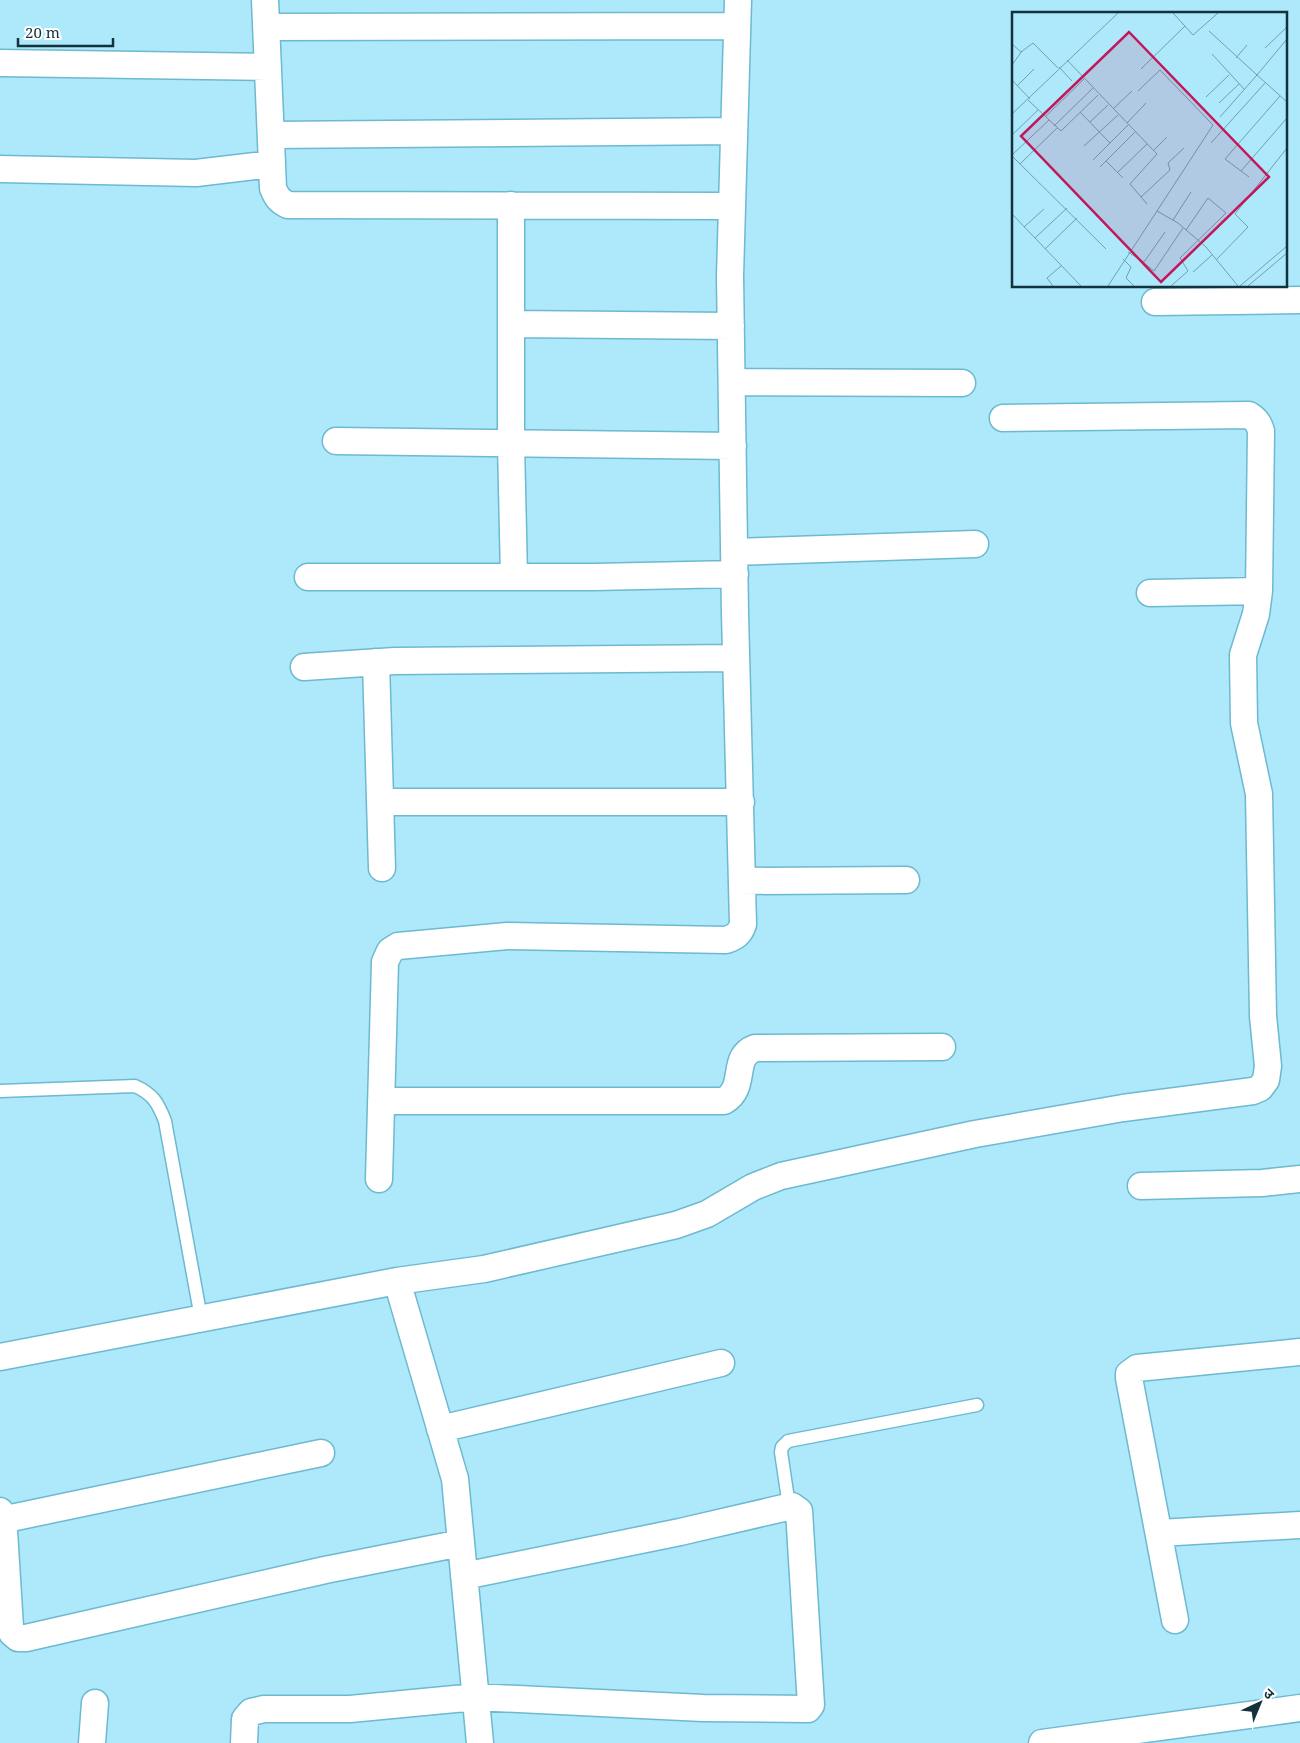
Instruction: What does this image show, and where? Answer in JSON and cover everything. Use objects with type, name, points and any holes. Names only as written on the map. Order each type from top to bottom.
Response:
[{"type":"street","points":[[265,0],[273,188],[276,196],[288,205],[732,206]]},
{"type":"street","points":[[378,1179],[384,962],[390,951],[398,946],[507,936],[726,940],[734,938],[741,932],[743,924],[741,802],[734,563],[730,276],[738,0]]},
{"type":"street","points":[[266,27],[737,26]]},
{"type":"street","points":[[0,63],[268,67]]},
{"type":"street","points":[[271,135],[734,131]]},
{"type":"street","points":[[0,169],[196,173],[272,164]]},
{"type":"street","points":[[511,206],[510,324],[514,577]]},
{"type":"street","points":[[1155,302],[1300,300]]},
{"type":"street","points":[[510,324],[731,326]]},
{"type":"street","points":[[732,382],[962,383]]},
{"type":"street","points":[[0,1357],[397,1281],[484,1269],[676,1225],[707,1214],[753,1187],[781,1176],[975,1134],[1123,1108],[1253,1091],[1260,1088],[1266,1080],[1268,1066],[1263,1016],[1259,794],[1244,723],[1243,655],[1256,614],[1259,591],[1261,431],[1259,424],[1249,415],[1003,418]]},
{"type":"street","points":[[336,441],[733,446]]},
{"type":"street","points":[[308,577],[514,577],[734,563],[975,544]]},
{"type":"street","points":[[1150,593],[1259,591]]},
{"type":"street","points":[[304,667],[376,662],[736,658]]},
{"type":"street","points":[[376,662],[382,868]]},
{"type":"street","points":[[380,802],[741,802]]},
{"type":"street","points":[[742,881],[906,880]]},
{"type":"street","points":[[381,1101],[724,1101],[732,1097],[736,1088],[743,1056],[748,1050],[755,1048],[942,1047]]},
{"type":"street","points":[[1141,1186],[1262,1183],[1300,1180]]},
{"type":"street","points":[[397,1281],[455,1479],[480,1743]]},
{"type":"street","points":[[1176,1620],[1129,1374],[1137,1368],[1300,1352]]},
{"type":"street","points":[[440,1429],[721,1363]]},
{"type":"street","points":[[1,1513],[11,1518],[322,1453]]},
{"type":"street","points":[[244,1743],[246,1719],[251,1712],[258,1711],[350,1708],[476,1697],[703,1708],[808,1709],[812,1701],[799,1511],[792,1506],[680,1532],[464,1576]]},
{"type":"street","points":[[1,1513],[10,1627],[12,1633],[18,1638],[35,1636],[325,1570],[461,1543]]},
{"type":"street","points":[[1159,1533],[1300,1525]]},
{"type":"street","points":[[92,1743],[95,1703]]},
{"type":"street","points":[[1042,1743],[1300,1708]]},
{"type":"lane","points":[[0,1091],[135,1086],[144,1090],[158,1103],[165,1121],[201,1318]]},
{"type":"lane","points":[[789,1506],[781,1452],[782,1447],[788,1440],[977,1405]]}]
